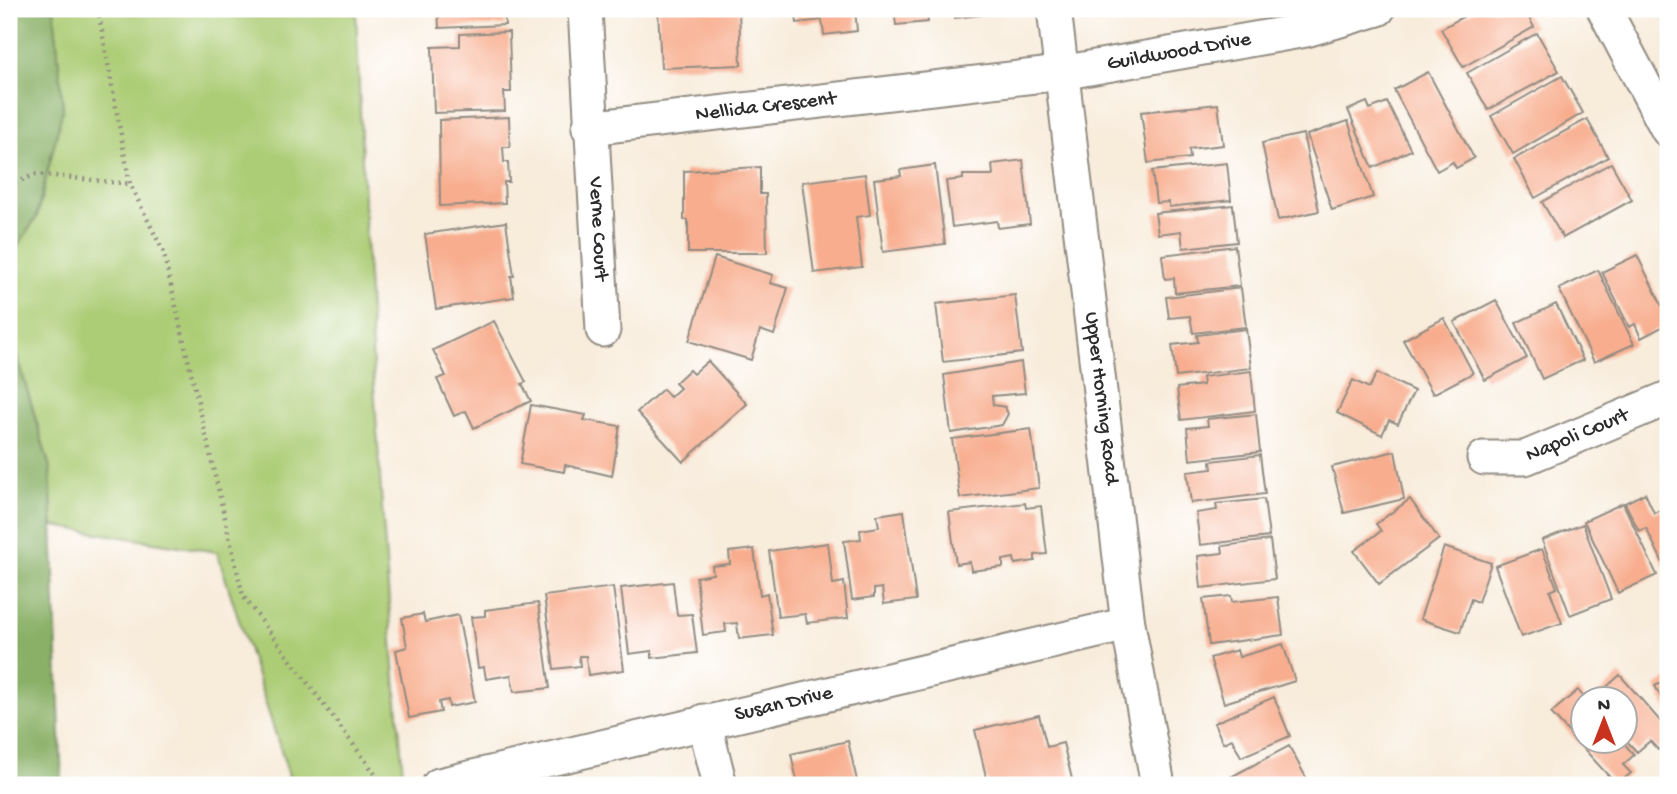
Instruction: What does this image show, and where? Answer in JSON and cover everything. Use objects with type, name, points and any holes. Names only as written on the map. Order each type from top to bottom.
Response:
[{"type":"street","points":[[585,9],[589,128]]},
{"type":"street","name":"Upper Horning Road","points":[[1054,9],[1128,624],[1158,785]]},
{"type":"street","name":"Guildwood Drive","points":[[1061,73],[1306,30],[1378,9]]},
{"type":"street","points":[[1604,9],[1668,130]]},
{"type":"street","name":"Nellida Crescent","points":[[589,128],[1061,73]]},
{"type":"street","name":"Verne Court","points":[[589,128],[603,330]]},
{"type":"street","name":"Napoli Court","points":[[1484,458],[1525,458],[1668,398]]},
{"type":"street","name":"Susan Drive","points":[[439,785],[1128,624]]},
{"type":"street","points":[[704,721],[720,785]]},
{"type":"path","points":[[98,9],[130,184],[163,251],[243,596],[379,779],[394,785]]},
{"type":"path","points":[[9,186],[37,174],[130,184]]},
{"type":"green space","points":[[9,9],[54,9],[63,108],[36,218],[9,259]]},
{"type":"green space","points":[[54,9],[356,9],[375,397],[404,785],[292,785],[217,552],[53,526],[50,468],[12,338],[9,259],[37,217],[63,108]]},
{"type":"green space","points":[[9,288],[12,338],[50,468],[62,785],[9,785]]},
{"type":"building","points":[[438,9],[504,9],[505,25],[439,28]]},
{"type":"building","points":[[658,9],[739,9],[741,65],[661,68]]},
{"type":"building","points":[[795,9],[855,9],[857,31],[824,35],[822,20],[797,23]]},
{"type":"building","points":[[894,9],[926,9],[928,22],[896,25]]},
{"type":"building","points":[[954,9],[989,9],[989,14],[955,18]]},
{"type":"building","points":[[1477,9],[1524,9],[1534,27],[1463,67],[1441,29]]},
{"type":"building","points":[[509,32],[511,92],[504,92],[505,111],[434,113],[432,47],[460,46],[460,34]]},
{"type":"building","points":[[1537,33],[1559,71],[1488,110],[1467,73]]},
{"type":"building","points":[[1428,72],[1474,158],[1456,168],[1453,162],[1437,171],[1394,90]]},
{"type":"building","points":[[1562,76],[1583,113],[1513,154],[1491,116]]},
{"type":"building","points":[[1367,102],[1370,109],[1387,102],[1411,150],[1373,168],[1348,110]]},
{"type":"building","points":[[1218,104],[1223,145],[1189,149],[1190,158],[1148,163],[1141,112]]},
{"type":"building","points":[[509,117],[510,147],[503,147],[504,162],[508,162],[509,182],[504,182],[505,203],[440,206],[439,120]]},
{"type":"building","points":[[1587,119],[1608,157],[1535,198],[1514,159]]},
{"type":"building","points":[[1348,121],[1373,197],[1332,210],[1307,135]]},
{"type":"building","points":[[1303,134],[1319,211],[1278,220],[1262,143]]},
{"type":"building","points":[[1023,160],[1030,224],[998,228],[997,221],[952,227],[946,181],[963,179],[963,175],[993,175],[992,164]]},
{"type":"building","points":[[1227,163],[1231,200],[1169,207],[1169,202],[1156,203],[1152,171]]},
{"type":"building","points":[[1611,163],[1632,200],[1563,238],[1542,202]]},
{"type":"building","points":[[935,165],[945,244],[883,252],[874,179],[901,176],[900,170]]},
{"type":"building","points":[[760,167],[760,194],[766,194],[767,253],[688,253],[688,220],[684,220],[684,171]]},
{"type":"building","points":[[865,174],[870,215],[856,217],[862,267],[814,273],[802,182]]},
{"type":"building","points":[[1233,205],[1237,242],[1183,248],[1181,231],[1158,234],[1155,213]]},
{"type":"building","points":[[506,222],[514,276],[511,276],[514,297],[436,309],[425,234]]},
{"type":"building","points":[[1235,246],[1240,286],[1175,293],[1174,278],[1165,279],[1162,255]]},
{"type":"building","points":[[1637,255],[1668,318],[1668,324],[1641,338],[1635,324],[1629,327],[1602,272]]},
{"type":"building","points":[[715,257],[773,275],[770,283],[788,288],[774,335],[760,330],[751,360],[689,341]]},
{"type":"building","points":[[1598,270],[1634,344],[1594,362],[1559,289]]},
{"type":"building","points":[[1241,288],[1246,327],[1193,333],[1190,316],[1169,318],[1166,297]]},
{"type":"building","points":[[1015,295],[1022,353],[943,362],[936,304]]},
{"type":"building","points":[[1496,300],[1527,358],[1485,380],[1454,322]]},
{"type":"building","points":[[1556,304],[1583,360],[1542,379],[1516,323]]},
{"type":"building","points":[[1444,318],[1473,373],[1433,394],[1403,340]]},
{"type":"building","points":[[494,321],[526,382],[522,384],[531,401],[474,428],[466,411],[454,416],[437,379],[446,376],[433,350]]},
{"type":"building","points":[[1246,329],[1251,368],[1176,377],[1172,345],[1198,342],[1197,335]]},
{"type":"building","points":[[708,361],[747,404],[683,462],[637,412],[663,389],[670,397],[680,388],[675,383],[689,370],[693,374]]},
{"type":"building","points":[[1021,362],[1025,393],[992,396],[993,405],[1005,407],[1008,414],[1002,425],[951,433],[944,375]]},
{"type":"building","points":[[1251,371],[1255,411],[1181,420],[1177,388],[1203,385],[1202,377]]},
{"type":"building","points":[[1377,373],[1414,391],[1398,424],[1389,420],[1382,435],[1337,413],[1353,380],[1369,388]]},
{"type":"building","points":[[531,405],[586,415],[584,420],[620,426],[612,476],[565,465],[564,472],[520,464]]},
{"type":"building","points":[[1256,414],[1260,452],[1190,460],[1187,428],[1208,426],[1207,419]]},
{"type":"building","points":[[1031,429],[1039,488],[960,498],[952,439]]},
{"type":"building","points":[[1395,451],[1404,499],[1344,513],[1332,467]]},
{"type":"building","points":[[1260,455],[1265,494],[1191,503],[1187,472],[1212,469],[1211,461]]},
{"type":"building","points":[[1645,493],[1654,513],[1668,506],[1668,565],[1665,567],[1646,528],[1639,531],[1625,503]]},
{"type":"building","points":[[1264,499],[1269,537],[1200,545],[1196,513],[1217,510],[1216,504]]},
{"type":"building","points":[[1410,499],[1439,539],[1379,584],[1354,551],[1381,531],[1376,524]]},
{"type":"building","points":[[1025,503],[1026,508],[1041,506],[1047,554],[1035,555],[1035,561],[1015,564],[1014,558],[1003,560],[1003,567],[971,571],[970,562],[956,564],[949,512]]},
{"type":"building","points":[[1623,503],[1657,575],[1618,593],[1584,521]]},
{"type":"building","points":[[904,511],[916,600],[884,604],[882,588],[874,589],[874,597],[852,600],[844,541],[861,539],[860,530],[879,527],[877,515]]},
{"type":"building","points":[[1583,524],[1611,599],[1570,615],[1542,540]]},
{"type":"building","points":[[1270,540],[1275,579],[1201,588],[1198,556],[1223,553],[1222,546]]},
{"type":"building","points":[[828,543],[833,584],[844,582],[848,618],[807,623],[805,614],[778,617],[769,551]]},
{"type":"building","points":[[1444,547],[1491,563],[1478,602],[1471,599],[1460,632],[1420,619]]},
{"type":"building","points":[[754,549],[760,595],[767,593],[773,635],[739,639],[737,623],[725,624],[726,632],[703,635],[696,577],[713,574],[712,566],[730,564],[729,552]]},
{"type":"building","points":[[1542,549],[1557,588],[1550,591],[1562,623],[1521,637],[1495,566]]},
{"type":"building","points":[[673,582],[677,615],[692,614],[697,653],[652,658],[652,651],[629,654],[621,588]]},
{"type":"building","points":[[613,587],[624,670],[588,675],[586,656],[579,656],[580,666],[554,669],[544,596]]},
{"type":"building","points":[[1231,596],[1232,602],[1278,597],[1283,635],[1209,645],[1203,599]]},
{"type":"building","points":[[538,603],[550,688],[514,692],[511,675],[486,679],[484,667],[478,668],[471,617],[485,616],[485,610]]},
{"type":"building","points":[[423,614],[425,622],[458,615],[475,702],[449,707],[448,700],[439,702],[441,712],[409,718],[396,650],[407,647],[402,618]]},
{"type":"building","points":[[1283,644],[1295,681],[1224,703],[1210,658],[1237,650],[1239,657]]},
{"type":"building","points":[[1620,675],[1630,686],[1608,686]]},
{"type":"building","points":[[1668,679],[1668,710],[1655,686]]},
{"type":"building","points":[[1638,696],[1668,730],[1668,740],[1658,750],[1650,741],[1638,751]]},
{"type":"building","points":[[1274,697],[1290,736],[1241,757],[1232,739],[1223,743],[1214,723]]},
{"type":"building","points":[[1568,699],[1568,732],[1551,713]]},
{"type":"building","points":[[1039,715],[1047,747],[1063,743],[1072,779],[1045,785],[1035,785],[1034,782],[988,785],[975,730]]},
{"type":"building","points":[[848,741],[858,785],[798,785],[791,754]]},
{"type":"building","points":[[1289,746],[1309,783],[1236,785],[1231,777]]},
{"type":"building","points":[[1590,756],[1633,756],[1623,765],[1631,773],[1617,785]]}]
